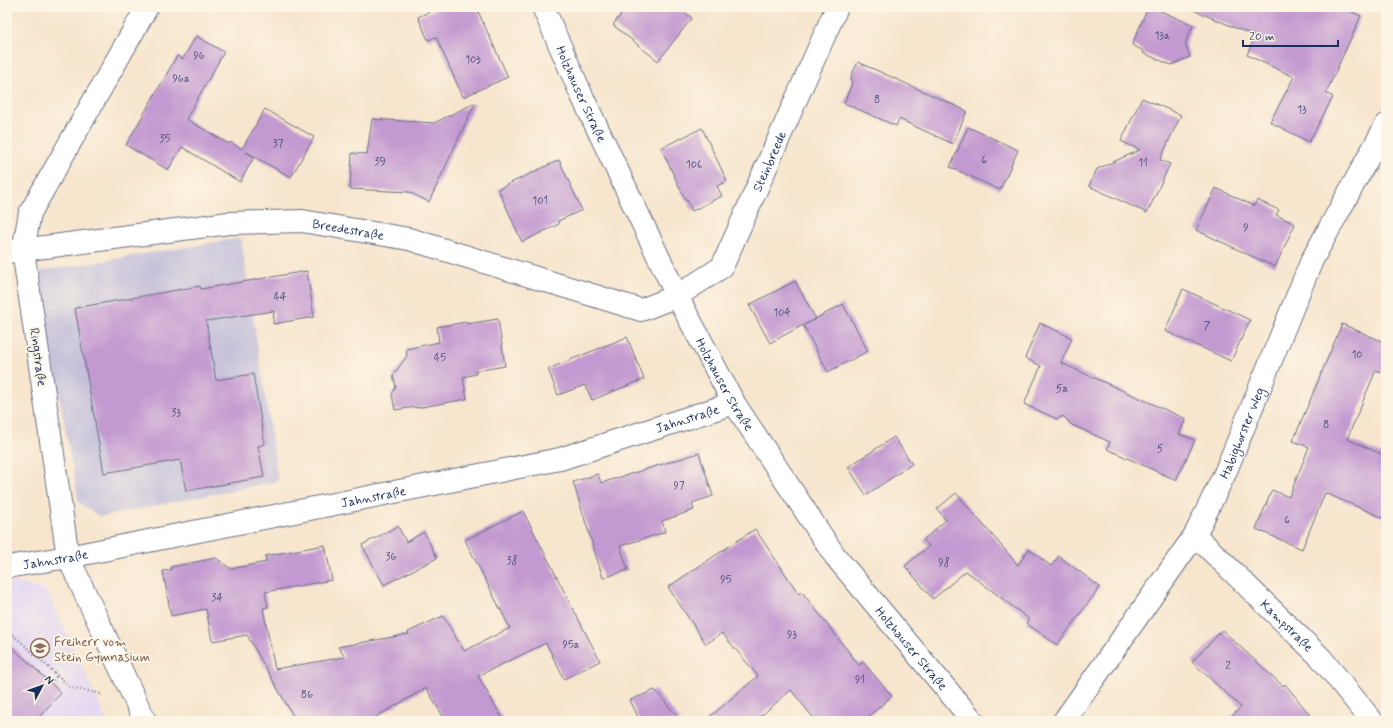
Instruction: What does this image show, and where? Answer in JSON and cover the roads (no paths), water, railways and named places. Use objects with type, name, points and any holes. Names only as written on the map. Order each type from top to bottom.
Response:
[{"type":"street","name":"Ringstraße","points":[[145,721],[68,557],[15,251],[30,213],[147,7]]},
{"type":"street","name":"Holzhauser Straße","points":[[543,7],[582,96],[678,296],[734,403],[835,556],[973,721]]},
{"type":"street","name":"Steinbreede","points":[[678,296],[722,267],[837,7]]},
{"type":"street","name":"Habighorster Weg","points":[[1064,721],[1195,535],[1225,473],[1312,260],[1386,125]]},
{"type":"street","name":"Breedestraße","points":[[15,251],[229,224],[302,221],[409,239],[641,310],[678,296]]},
{"type":"street","name":"Jahnstraße","points":[[7,567],[68,557],[560,459],[734,403]]},
{"type":"street","name":"Kampstraße","points":[[1195,535],[1321,658],[1372,721]]},
{"type":"place","name":"Freiherr vom Stein Gymnasium","points":[[40,648]]}]
